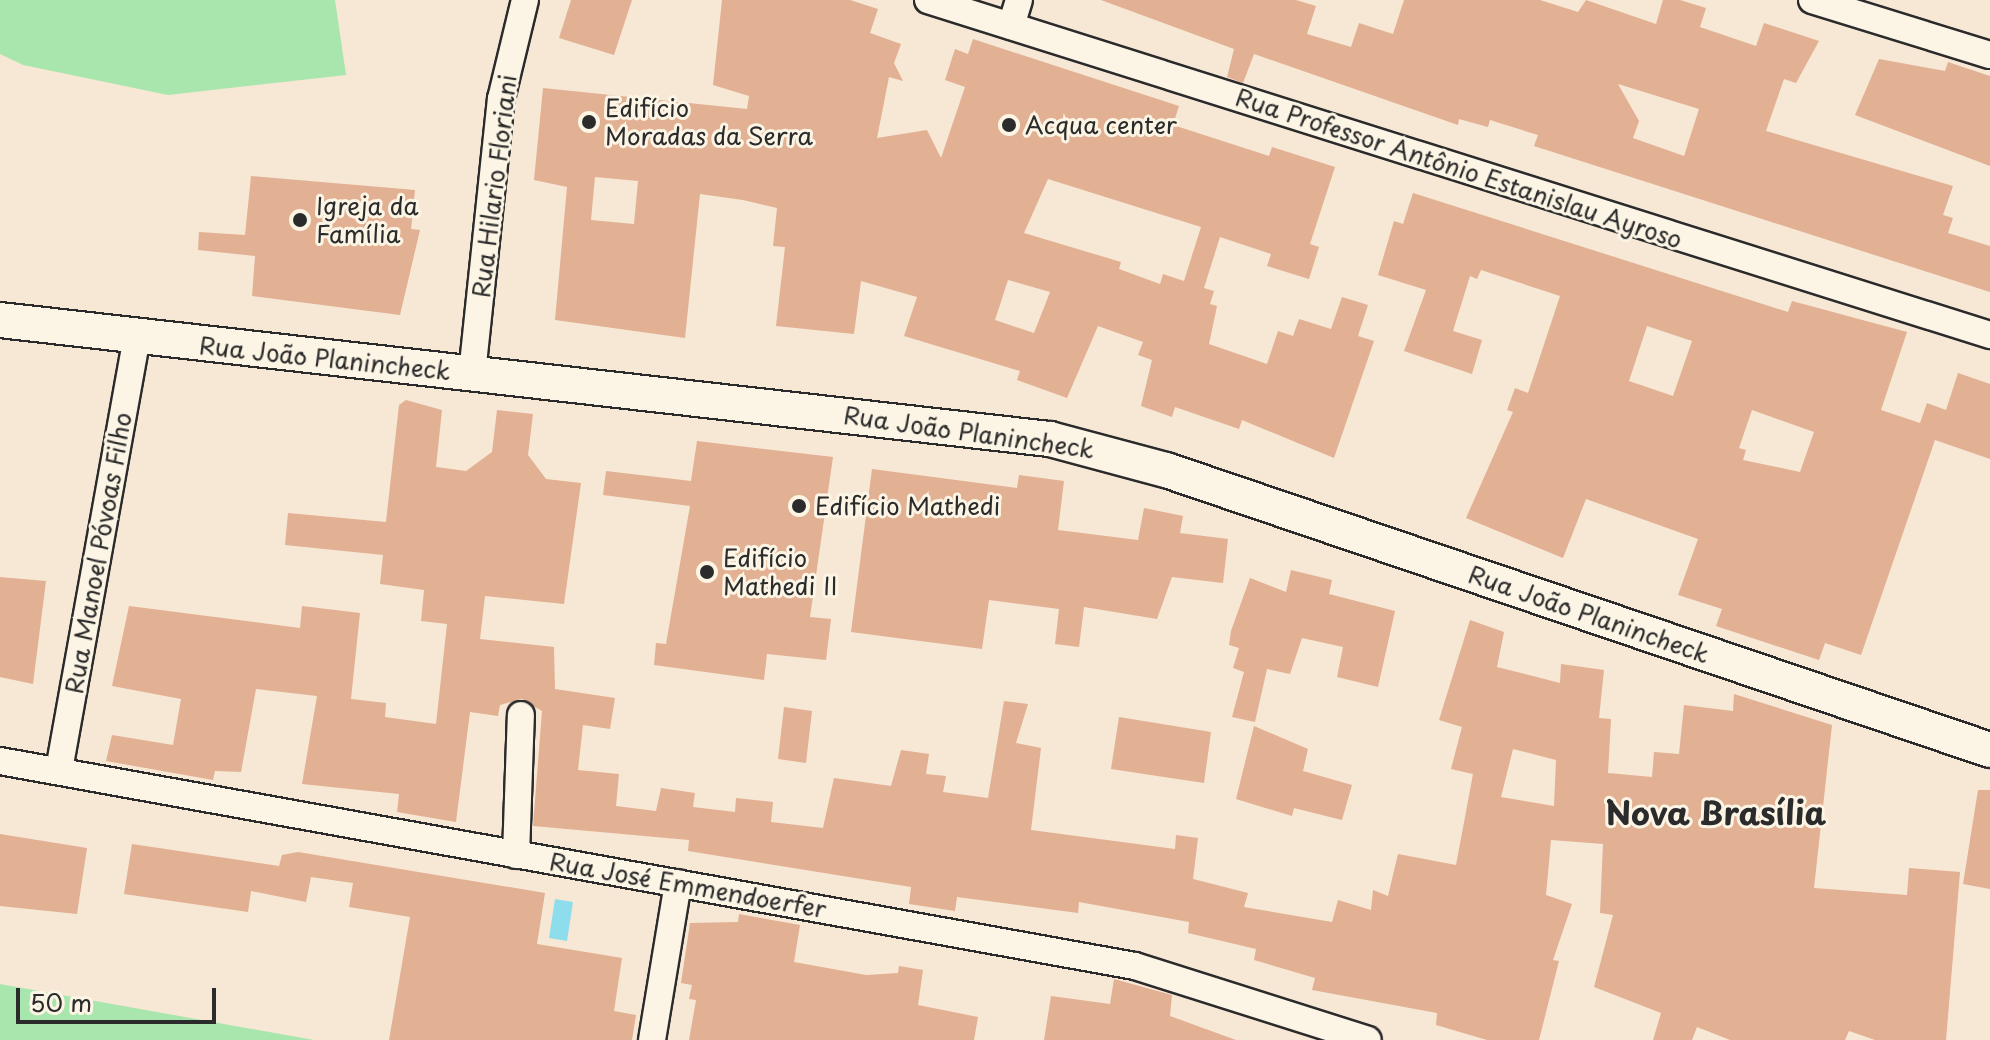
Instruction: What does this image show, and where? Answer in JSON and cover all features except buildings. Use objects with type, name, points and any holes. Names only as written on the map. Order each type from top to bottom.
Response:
[{"type":"main road","name":"Rua João Planincheck","points":[[0,320],[960,428],[1110,453],[1990,750]]},
{"type":"street","name":"Rua Hilario Floriani","points":[[472,374],[501,99],[525,0]]},
{"type":"street","name":"Rua Professor Antônio Estanislau Ayroso","points":[[928,0],[1990,335]]},
{"type":"street","points":[[1011,26],[1019,0]]},
{"type":"street","points":[[1812,0],[1990,55]]},
{"type":"street","name":"Rua Manoel Póvoas Filho","points":[[59,770],[137,336]]},
{"type":"street","points":[[516,855],[521,715]]},
{"type":"street","name":"Rua José Emmendoerfer","points":[[0,761],[1135,966],[1327,1034],[1368,1040]]},
{"type":"street","points":[[652,1040],[678,883]]},
{"type":"green space","points":[[0,0],[335,0],[346,75],[168,95],[23,65],[0,54]]},
{"type":"green space","points":[[0,984],[314,1040],[0,1040]]},
{"type":"water","points":[[555,899],[573,902],[567,941],[549,938]]},
{"type":"place","name":"Edifício Moradas da Serra","points":[[589,122]]},
{"type":"place","name":"Acqua center","points":[[1009,125]]},
{"type":"place","name":"Igreja da Família","points":[[300,220]]},
{"type":"place","name":"Edifício Mathedi","points":[[799,506]]},
{"type":"place","name":"Edifício Mathedi II","points":[[707,572]]},
{"type":"district","name":"Nova Brasília","points":[[1716,812]]}]
